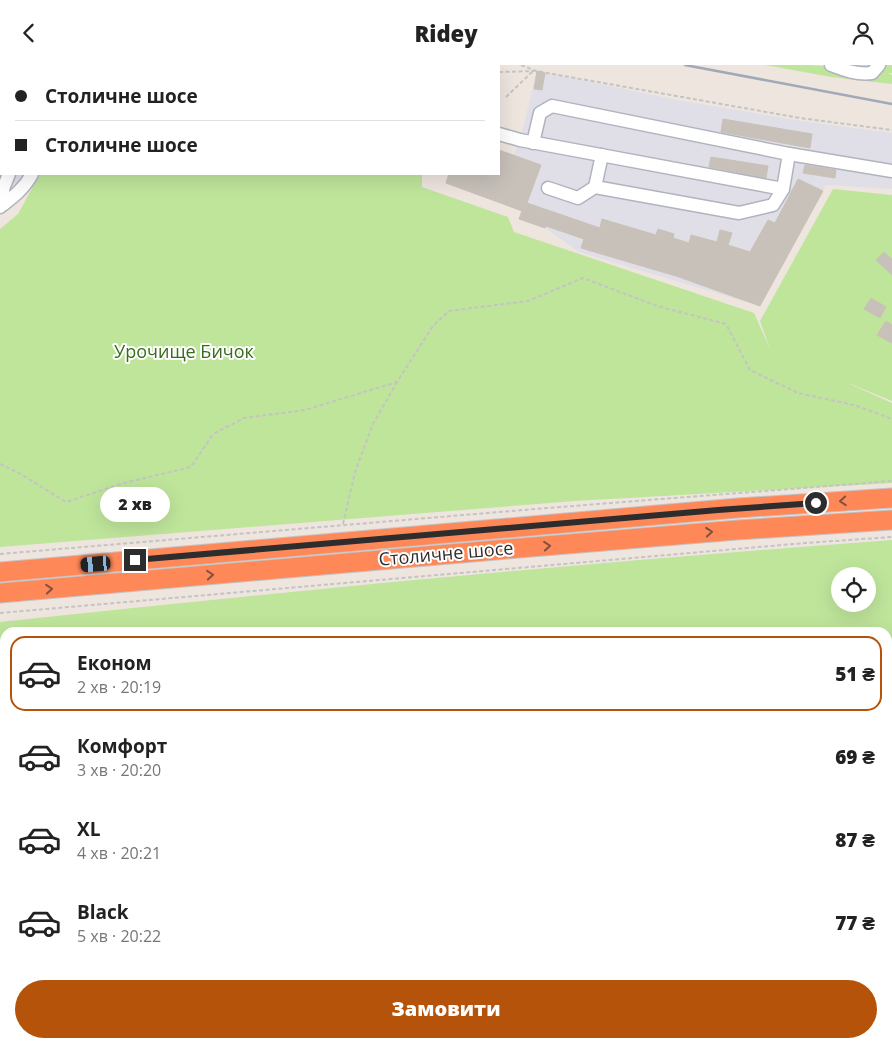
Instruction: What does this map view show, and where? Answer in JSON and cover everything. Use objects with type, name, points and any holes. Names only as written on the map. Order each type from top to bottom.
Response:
[{"type":"highway","name":"Столичне шосе","points":[[0,572],[728,509],[892,498]]},
{"type":"highway","name":"Столичне шосе","points":[[0,593],[496,549],[892,520]]},
{"type":"lane","points":[[830,65],[862,74],[872,73],[878,65]]},
{"type":"lane","points":[[533,143],[540,113],[552,106],[789,154],[892,171]]},
{"type":"lane","points":[[500,134],[533,143],[783,189]]},
{"type":"lane","points":[[548,188],[578,198],[595,187],[739,213],[773,205],[783,189],[789,154]]},
{"type":"lane","points":[[595,187],[602,155]]},
{"type":"lane","points":[[2,206],[3,189],[9,175]]},
{"type":"lane","points":[[2,206],[17,195],[31,175]]},
{"type":"path","points":[[521,65],[534,71]]},
{"type":"path","points":[[506,97],[534,71]]},
{"type":"path","points":[[500,72],[534,71],[800,119],[892,130]]},
{"type":"path","points":[[343,525],[355,472],[373,424],[433,326],[449,311],[528,301],[583,278],[657,306],[726,324],[750,370],[798,393],[854,405],[892,419]]},
{"type":"path","points":[[0,464],[19,473],[66,502],[124,483],[191,467],[213,434],[244,418],[305,410],[397,382]]},
{"type":"path","points":[[0,554],[892,481]]},
{"type":"path","points":[[0,613],[892,537]]},
{"type":"shaded area","points":[[537,71],[678,100],[801,121],[892,133],[892,189],[826,185],[760,306],[579,252],[545,228],[519,219],[522,211],[446,183],[448,176],[445,175],[500,175],[500,150],[514,155],[520,140]]},
{"type":"shaded area","points":[[0,175],[25,175],[21,183],[0,184]]},
{"type":"green space","points":[[765,65],[809,65],[867,69],[851,65],[892,65],[892,73],[888,73],[892,75],[892,84],[831,77]]},
{"type":"green space","name":"Урочище Бичок","points":[[39,175],[422,175],[422,187],[508,217],[514,232],[754,313],[770,349],[760,321],[833,189],[892,195],[892,401],[843,381],[892,403],[892,483],[575,501],[0,547],[0,229],[18,214]]},
{"type":"green space","points":[[892,540],[892,627],[0,627],[0,622],[446,577]]},
{"type":"building","points":[[537,71],[545,73],[542,90],[534,89]]},
{"type":"building","points":[[723,119],[812,134],[810,148],[721,132]]},
{"type":"building","points":[[500,150],[541,165],[527,203],[600,228],[602,219],[656,235],[658,229],[674,234],[673,238],[689,243],[691,235],[717,242],[720,230],[732,233],[728,245],[750,252],[768,220],[775,223],[798,179],[823,191],[760,306],[679,277],[581,248],[584,239],[519,219],[522,211],[446,183],[449,175],[500,175]]},
{"type":"building","points":[[711,157],[768,166],[766,178],[709,167]]},
{"type":"building","points":[[805,165],[836,170],[835,178],[803,173]]},
{"type":"building","points":[[884,252],[892,259],[892,275],[876,260]]},
{"type":"building","points":[[871,298],[886,307],[880,318],[864,309]]},
{"type":"building","points":[[886,321],[892,325],[892,343],[877,335]]},
{"type":"railway","points":[[685,65],[892,104]]},
{"type":"route","points":[[135,560],[816,503]]}]
